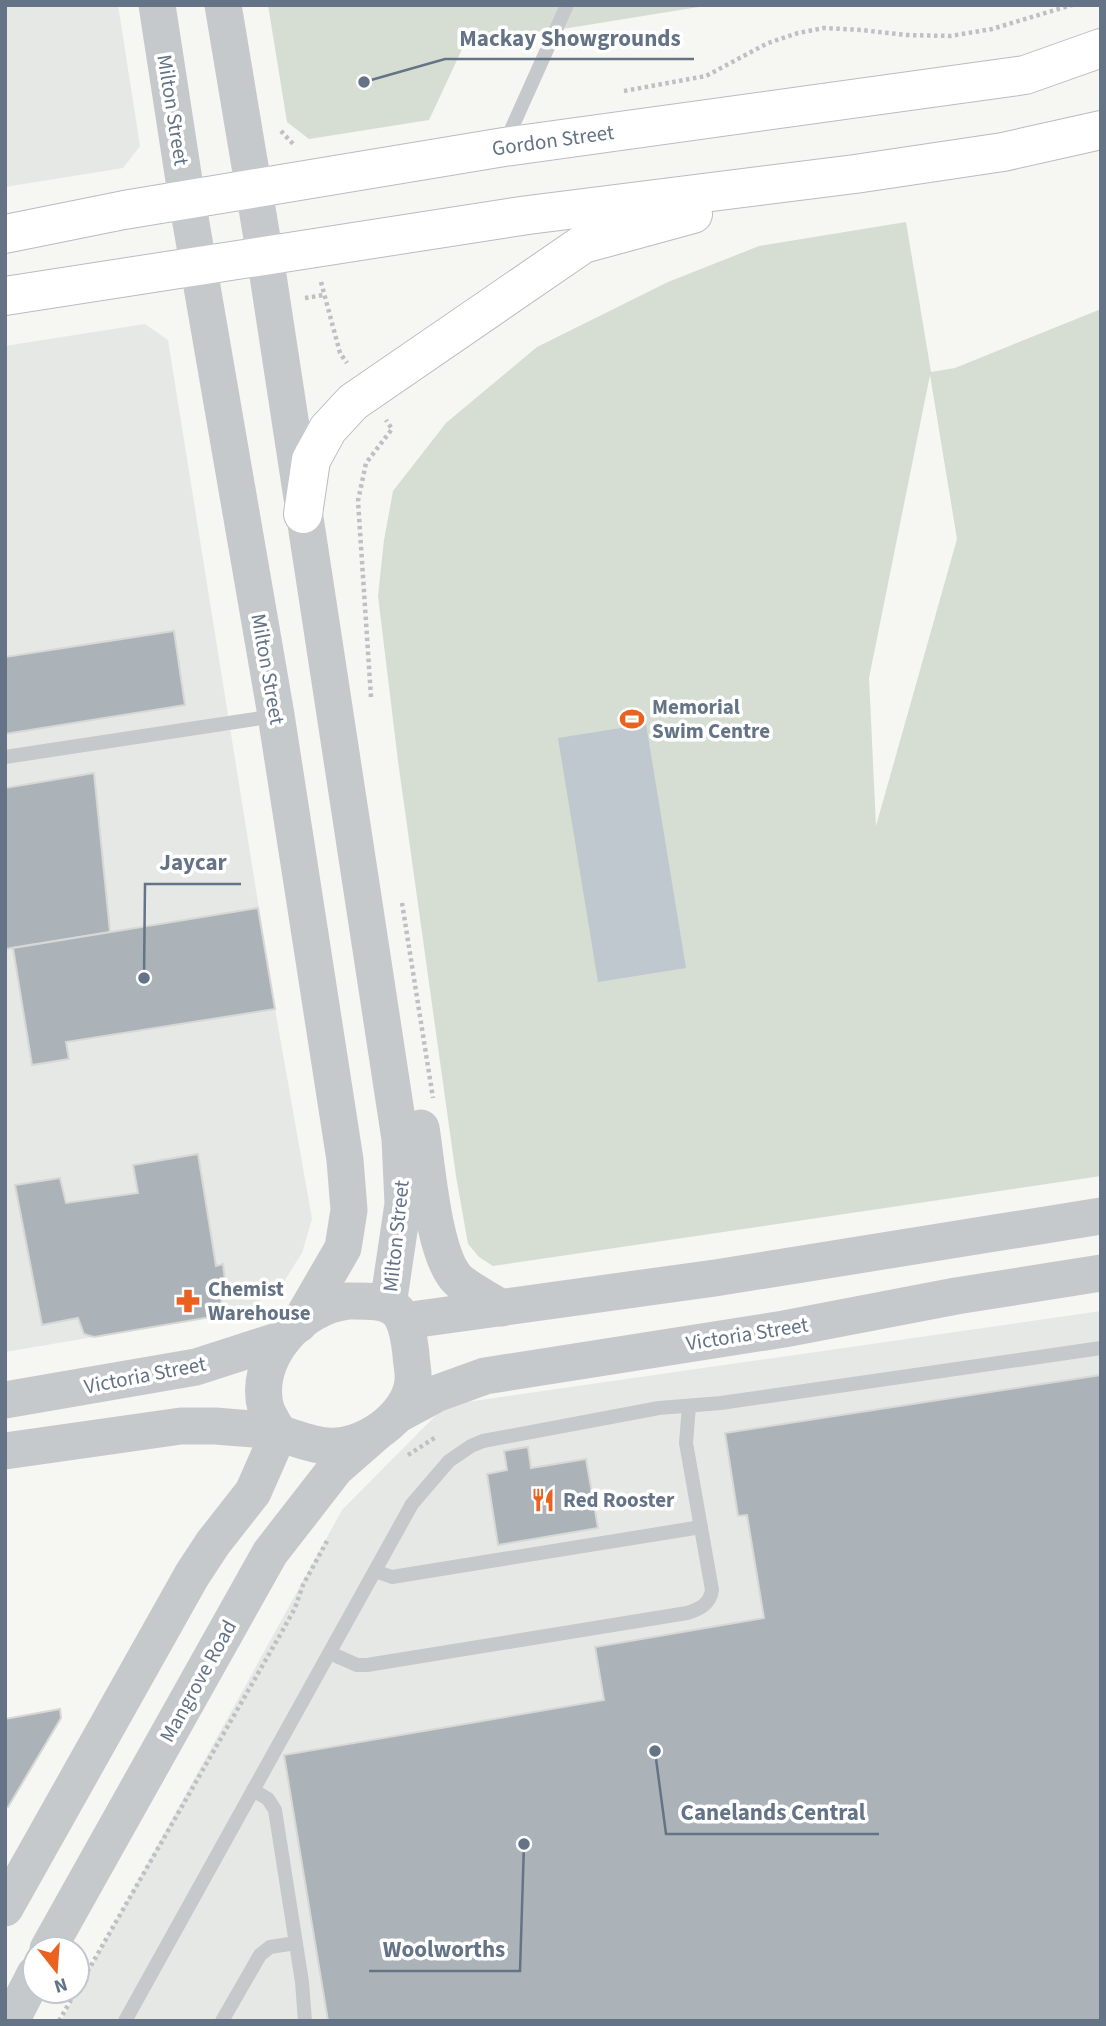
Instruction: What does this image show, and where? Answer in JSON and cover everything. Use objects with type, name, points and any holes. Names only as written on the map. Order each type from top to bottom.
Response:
[{"type":"main road","name":"Gordon Street","points":[[5,234],[187,200],[503,147],[1025,75],[1101,48]]},
{"type":"main road","points":[[5,296],[528,215],[855,174],[1003,152],[1101,130]]},
{"type":"main road","points":[[303,514],[312,460],[328,429],[353,402],[583,244],[714,208],[855,174]]},
{"type":"street","name":"Milton Street","points":[[157,5],[187,200],[276,715],[345,1160],[349,1210],[343,1248],[291,1332]]},
{"type":"street","name":"Milton Street","points":[[223,5],[265,256],[403,1169],[396,1313]]},
{"type":"street","points":[[380,1004],[409,1070],[417,1098],[444,1259],[458,1280],[501,1308]]},
{"type":"street","points":[[5,1908],[192,1575],[253,1492],[278,1432],[267,1409],[265,1386],[270,1359],[291,1332],[317,1309],[331,1303],[356,1301],[396,1313],[501,1308],[715,1278],[1101,1216]]},
{"type":"street","name":"Victoria Street","points":[[388,1424],[438,1393],[485,1376],[784,1329],[956,1296],[1101,1273]]},
{"type":"street","points":[[5,1451],[181,1426],[278,1432],[328,1446],[350,1444],[388,1424],[413,1382],[410,1343],[396,1313]]},
{"type":"street","name":"Victoria Street","points":[[5,1400],[196,1367],[291,1332]]},
{"type":"street","name":"Mangrove Road","points":[[56,1935],[270,1553],[336,1468],[388,1424]]},
{"type":"street","points":[[11,2021],[21,2001]]},
{"type":"lane","points":[[503,147],[567,5]]},
{"type":"lane","points":[[5,757],[276,715]]},
{"type":"lane","points":[[125,2021],[412,1504],[449,1461],[471,1446],[513,1434],[659,1408],[720,1404],[1101,1348]]},
{"type":"lane","points":[[330,1653],[350,1662],[367,1665],[687,1614],[698,1610],[711,1597],[712,1590],[686,1443],[689,1406]]},
{"type":"lane","points":[[375,1571],[392,1577],[701,1527]]},
{"type":"lane","points":[[253,1790],[268,1799],[275,1810],[296,1942],[305,2021]]},
{"type":"lane","points":[[222,2021],[260,1955],[270,1947],[296,1942]]},
{"type":"path","points":[[615,93],[706,76],[768,43],[798,33],[824,28],[950,36],[992,30],[1072,5]]},
{"type":"path","points":[[278,124],[284,136],[299,150]]},
{"type":"path","points":[[321,281],[340,353],[354,372]]},
{"type":"path","points":[[297,300],[324,295]]},
{"type":"path","points":[[371,701],[358,537],[358,501],[366,463],[391,429],[384,416]]},
{"type":"path","points":[[401,892],[435,1109]]},
{"type":"path","points":[[59,2021],[68,2005]]},
{"type":"shaded area","points":[[5,5],[118,5],[140,146],[123,168],[5,187]]},
{"type":"shaded area","points":[[268,5],[711,5],[464,45],[429,120],[309,139],[287,122]]},
{"type":"shaded area","name":"Memorial Swim Centre","points":[[906,222],[931,372],[955,368],[1101,309],[1101,1176],[493,1266],[479,1257],[468,1244],[456,1176],[398,761],[378,596],[393,491],[446,423],[537,347],[668,282],[759,246]],"holes":[[[930,375],[957,539],[876,826],[869,678]]]},
{"type":"shaded area","points":[[145,324],[168,340],[275,1009],[312,1219],[302,1253],[283,1283],[255,1305],[223,1315],[5,1352],[5,346]]},
{"type":"shaded area","points":[[646,724],[686,968],[598,982],[558,738]]},
{"type":"shaded area","points":[[1101,1311],[1101,2021],[61,2021],[70,2005],[91,2005],[91,1966],[342,1510],[446,1405]]},
{"type":"building","points":[[174,631],[185,705],[5,734],[5,657]]},
{"type":"building","points":[[94,773],[110,932],[5,949],[5,788]]},
{"type":"building","points":[[258,908],[275,1009],[66,1042],[69,1059],[32,1065],[13,948]]},
{"type":"building","points":[[198,1154],[216,1266],[223,1264],[227,1297],[221,1298],[223,1315],[94,1337],[84,1334],[78,1318],[42,1325],[15,1185],[60,1178],[66,1203],[138,1193],[133,1165]]},
{"type":"building","points":[[1101,1375],[1101,2021],[328,2021],[284,1755],[604,1700],[595,1647],[764,1618],[747,1515],[738,1516],[725,1433]]},
{"type":"building","points":[[528,1447],[531,1468],[586,1459],[598,1528],[498,1545],[487,1474],[507,1470],[504,1451]]},
{"type":"building","points":[[60,1709],[61,1718],[8,1807],[5,1807],[5,1719]]},
{"type":"place","name":"Mackay Showgrounds","points":[[364,82]]},
{"type":"place","name":"Memorial Swim Centre","points":[[632,719]]},
{"type":"place","name":"Jaycar","points":[[144,978]]},
{"type":"place","name":"Chemist Warehouse","points":[[188,1301]]},
{"type":"place","name":"Red Rooster","points":[[543,1500]]},
{"type":"place","name":"Canelands Central","points":[[655,1751]]},
{"type":"place","name":"Woolworths","points":[[524,1844]]}]
